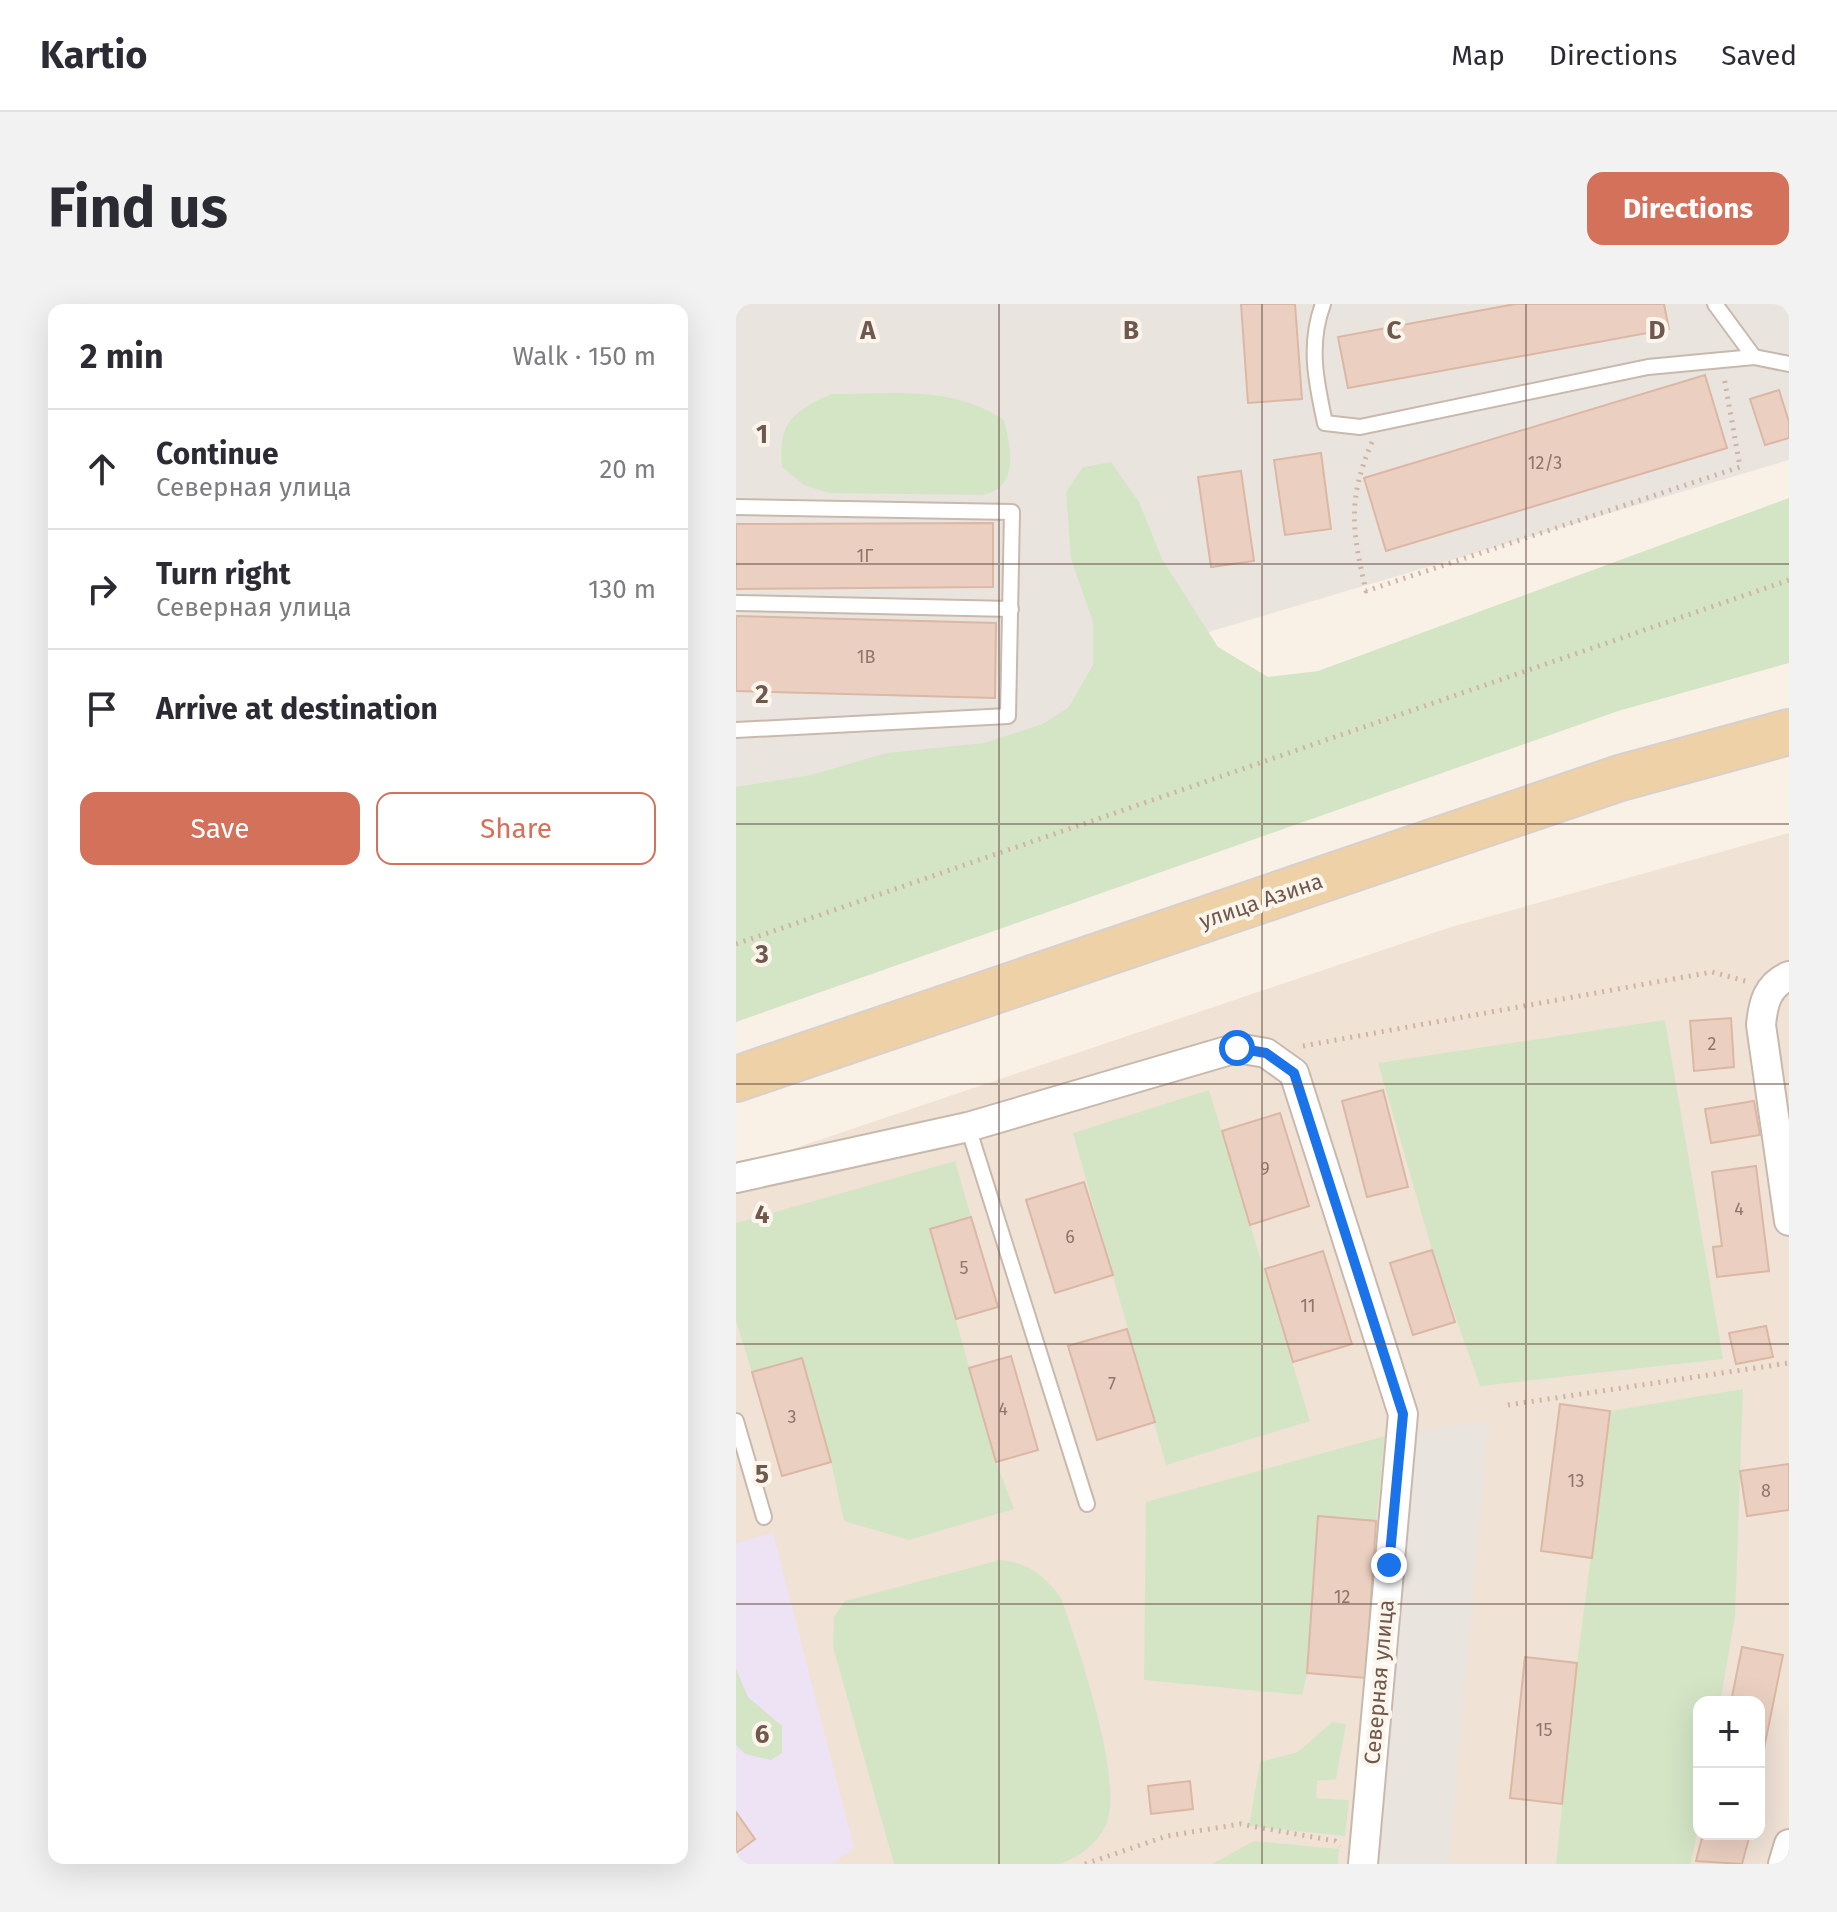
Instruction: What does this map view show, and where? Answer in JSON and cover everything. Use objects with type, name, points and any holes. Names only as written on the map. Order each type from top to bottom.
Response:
[{"type":"main road","name":"улица Азина","points":[[736,1079],[1620,778],[1789,732]]},
{"type":"street","points":[[1780,982],[1763,1003],[1761,1025],[1789,1221]]},
{"type":"street","points":[[736,1178],[968,1127],[1237,1048],[1266,1053]]},
{"type":"street","name":"Северная улица","points":[[1266,1053],[1294,1073],[1403,1414],[1354,1858]]},
{"type":"street","points":[[1783,1864],[1789,1844]]},
{"type":"lane","points":[[1323,304],[1314,326],[1314,376],[1325,423],[1360,427],[1648,367],[1754,357],[1789,364]]},
{"type":"lane","points":[[1715,304],[1754,357]]},
{"type":"lane","points":[[736,507],[1012,512],[1008,716],[736,730]]},
{"type":"lane","points":[[736,603],[1011,609]]},
{"type":"lane","points":[[968,1127],[1087,1504]]},
{"type":"lane","points":[[736,1421],[764,1517]]},
{"type":"path","points":[[1380,423],[1355,481],[1354,540],[1366,591],[1740,467],[1721,360]]},
{"type":"path","points":[[736,944],[1789,580]]},
{"type":"path","points":[[1266,1053],[1712,972],[1780,982]]},
{"type":"path","points":[[1508,1405],[1789,1363]]},
{"type":"path","points":[[1085,1864],[1167,1836],[1240,1824],[1335,1841],[1354,1858]]},
{"type":"shaded area","points":[[736,304],[1789,304],[1789,460],[1175,642],[1182,694],[736,864]]},
{"type":"shaded area","points":[[1789,833],[1789,1864],[736,1864],[736,1168],[1448,928]]},
{"type":"shaded area","points":[[1489,1421],[1449,1864],[1380,1864],[1414,1431]]},
{"type":"shaded area","points":[[773,1533],[854,1848],[832,1864],[736,1864],[736,1543]]},
{"type":"green space","points":[[831,394],[942,396],[984,409],[1004,420],[1010,453],[1008,475],[995,491],[983,495],[829,493],[804,485],[782,467],[785,429],[797,413]]},
{"type":"green space","points":[[1111,462],[1139,502],[1162,559],[1218,647],[1268,677],[1318,671],[1789,498],[1789,663],[1618,711],[736,1022],[736,787],[811,775],[887,753],[984,743],[1043,724],[1069,707],[1093,665],[1093,622],[1071,559],[1066,492],[1083,467]]},
{"type":"green space","points":[[1665,1020],[1723,1359],[1480,1386],[1432,1250],[1378,1063]]},
{"type":"green space","points":[[1209,1090],[1310,1421],[1166,1465],[1073,1133]]},
{"type":"green space","points":[[955,1161],[971,1217],[930,1229],[996,1462],[1014,1509],[909,1540],[844,1521],[802,1358],[752,1372],[736,1321],[736,1223]]},
{"type":"green space","points":[[1743,1389],[1735,1617],[1721,1696],[1693,1696],[1695,1840],[1691,1864],[1556,1864],[1577,1663],[1610,1411]]},
{"type":"green space","points":[[1385,1436],[1376,1521],[1318,1517],[1307,1673],[1302,1695],[1144,1680],[1146,1502]]},
{"type":"green space","points":[[1000,1560],[1035,1572],[1061,1598],[1097,1713],[1104,1747],[1110,1805],[1106,1825],[1087,1849],[1061,1864],[894,1864],[833,1647],[834,1617],[845,1601]]},
{"type":"green space","points":[[736,1669],[748,1697],[782,1726],[782,1753],[771,1760],[745,1754],[736,1745]]},
{"type":"green space","points":[[1332,1722],[1346,1724],[1336,1779],[1317,1781],[1316,1798],[1349,1800],[1345,1836],[1249,1826],[1260,1762],[1298,1752]]},
{"type":"green space","points":[[1254,1841],[1339,1849],[1338,1864],[1212,1864]]},
{"type":"building","points":[[1241,304],[1295,304],[1302,399],[1248,403]]},
{"type":"building","points":[[1515,304],[1664,304],[1669,329],[1348,388],[1338,337]]},
{"type":"building","points":[[1705,375],[1727,448],[1386,551],[1364,478]]},
{"type":"building","points":[[1779,390],[1789,422],[1789,438],[1765,445],[1750,399]]},
{"type":"building","points":[[1321,453],[1331,529],[1285,535],[1274,460]]},
{"type":"building","points":[[1241,471],[1254,561],[1211,567],[1198,477]]},
{"type":"building","points":[[993,523],[993,587],[736,589],[736,524]]},
{"type":"building","points":[[736,616],[996,623],[995,698],[736,691]]},
{"type":"building","points":[[1731,1018],[1734,1067],[1694,1071],[1690,1021]]},
{"type":"building","points":[[1383,1090],[1408,1187],[1367,1197],[1342,1101]]},
{"type":"building","points":[[1754,1101],[1760,1135],[1711,1143],[1705,1109]]},
{"type":"building","points":[[1280,1113],[1309,1206],[1250,1225],[1222,1131]]},
{"type":"building","points":[[1756,1166],[1769,1271],[1717,1277],[1713,1247],[1722,1246],[1712,1172]]},
{"type":"building","points":[[1084,1182],[1113,1275],[1055,1293],[1026,1200]]},
{"type":"building","points":[[971,1217],[998,1307],[956,1319],[930,1229]]},
{"type":"building","points":[[1432,1250],[1455,1322],[1413,1335],[1390,1263]]},
{"type":"building","points":[[1323,1251],[1352,1344],[1293,1362],[1265,1269]]},
{"type":"building","points":[[1766,1326],[1773,1357],[1736,1364],[1729,1333]]},
{"type":"building","points":[[1127,1329],[1155,1422],[1097,1440],[1068,1346]]},
{"type":"building","points":[[1011,1356],[1038,1450],[996,1462],[969,1368]]},
{"type":"building","points":[[802,1358],[831,1462],[782,1476],[752,1372]]},
{"type":"building","points":[[1560,1404],[1610,1411],[1592,1558],[1541,1551]]},
{"type":"building","points":[[1789,1464],[1789,1510],[1747,1516],[1740,1471]]},
{"type":"building","points":[[1318,1516],[1376,1521],[1366,1678],[1307,1673]]},
{"type":"building","points":[[1742,1647],[1783,1655],[1765,1744],[1765,1696],[1732,1696]]},
{"type":"building","points":[[1525,1657],[1577,1663],[1562,1804],[1510,1798]]},
{"type":"building","points":[[1190,1781],[1193,1809],[1151,1814],[1148,1786]]},
{"type":"building","points":[[736,1812],[755,1839],[736,1853]]},
{"type":"building","points":[[1701,1840],[1748,1840],[1742,1864],[1696,1861]]},
{"type":"route","points":[[1237,1048],[1266,1053],[1294,1073],[1403,1414],[1389,1565]]}]
